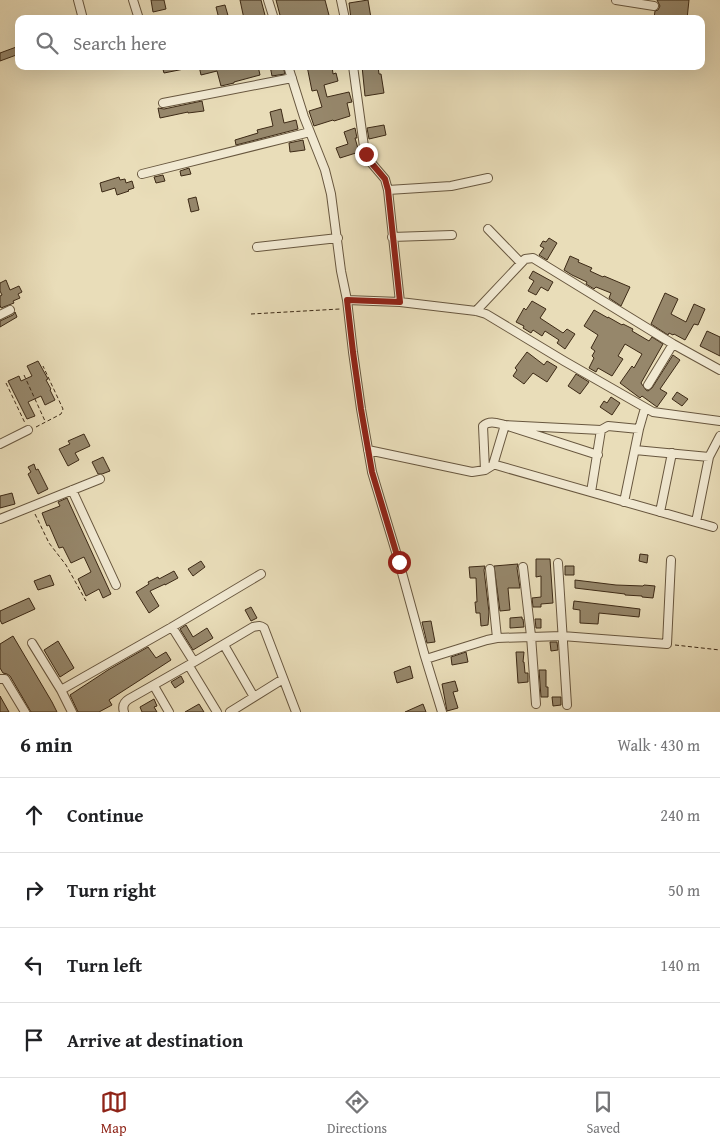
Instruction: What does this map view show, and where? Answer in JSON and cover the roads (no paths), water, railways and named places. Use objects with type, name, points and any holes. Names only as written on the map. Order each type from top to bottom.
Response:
[{"type":"street","points":[[78,0],[82,15]]},
{"type":"street","points":[[133,0],[138,15]]},
{"type":"street","points":[[268,0],[273,15]]},
{"type":"street","points":[[340,0],[344,15]]},
{"type":"street","points":[[616,0],[654,6]]},
{"type":"street","points":[[289,70],[325,170],[331,194],[354,362],[372,472],[442,712]]},
{"type":"street","points":[[354,70],[366,154],[385,179],[388,190],[400,302]]},
{"type":"street","points":[[163,102],[292,78]]},
{"type":"street","points":[[142,174],[310,132]]},
{"type":"street","points":[[388,190],[451,186],[488,178]]},
{"type":"street","points":[[488,229],[521,264]]},
{"type":"street","points":[[392,236],[452,235]]},
{"type":"street","points":[[257,247],[338,238]]},
{"type":"street","points":[[476,311],[527,258],[533,258],[673,344],[720,370]]},
{"type":"street","points":[[347,300],[400,302],[476,311],[486,314],[653,412],[720,421]]},
{"type":"street","points":[[0,315],[10,310]]},
{"type":"street","points":[[648,385],[673,344]]},
{"type":"street","points":[[624,502],[645,408]]},
{"type":"street","points":[[485,470],[484,426],[486,423],[491,422],[598,455]]},
{"type":"street","points":[[505,425],[601,430],[608,426],[639,429]]},
{"type":"street","points":[[493,465],[505,425]]},
{"type":"street","points":[[0,444],[28,430]]},
{"type":"street","points":[[591,492],[601,430]]},
{"type":"street","points":[[696,522],[709,457],[720,436]]},
{"type":"street","points":[[368,450],[472,472],[485,470],[493,465],[502,466],[713,527]]},
{"type":"street","points":[[635,450],[709,457]]},
{"type":"street","points":[[660,512],[672,453]]},
{"type":"street","points":[[0,519],[100,479]]},
{"type":"street","points":[[72,490],[116,585]]},
{"type":"street","points":[[426,659],[497,638],[562,636],[667,644],[671,560]]},
{"type":"street","points":[[558,563],[567,705]]},
{"type":"street","points":[[523,567],[536,704]]},
{"type":"street","points":[[490,569],[497,638]]},
{"type":"street","points":[[61,690],[260,574]]},
{"type":"street","points":[[124,712],[123,706],[125,702],[253,627],[261,626],[264,628],[296,712]]},
{"type":"street","points":[[172,627],[217,712]]},
{"type":"street","points":[[32,642],[72,712]]},
{"type":"street","points":[[224,645],[254,697]]},
{"type":"street","points":[[0,679],[5,679],[25,712]]},
{"type":"street","points":[[230,712],[283,679]]},
{"type":"street","points":[[154,686],[169,712]]}]
